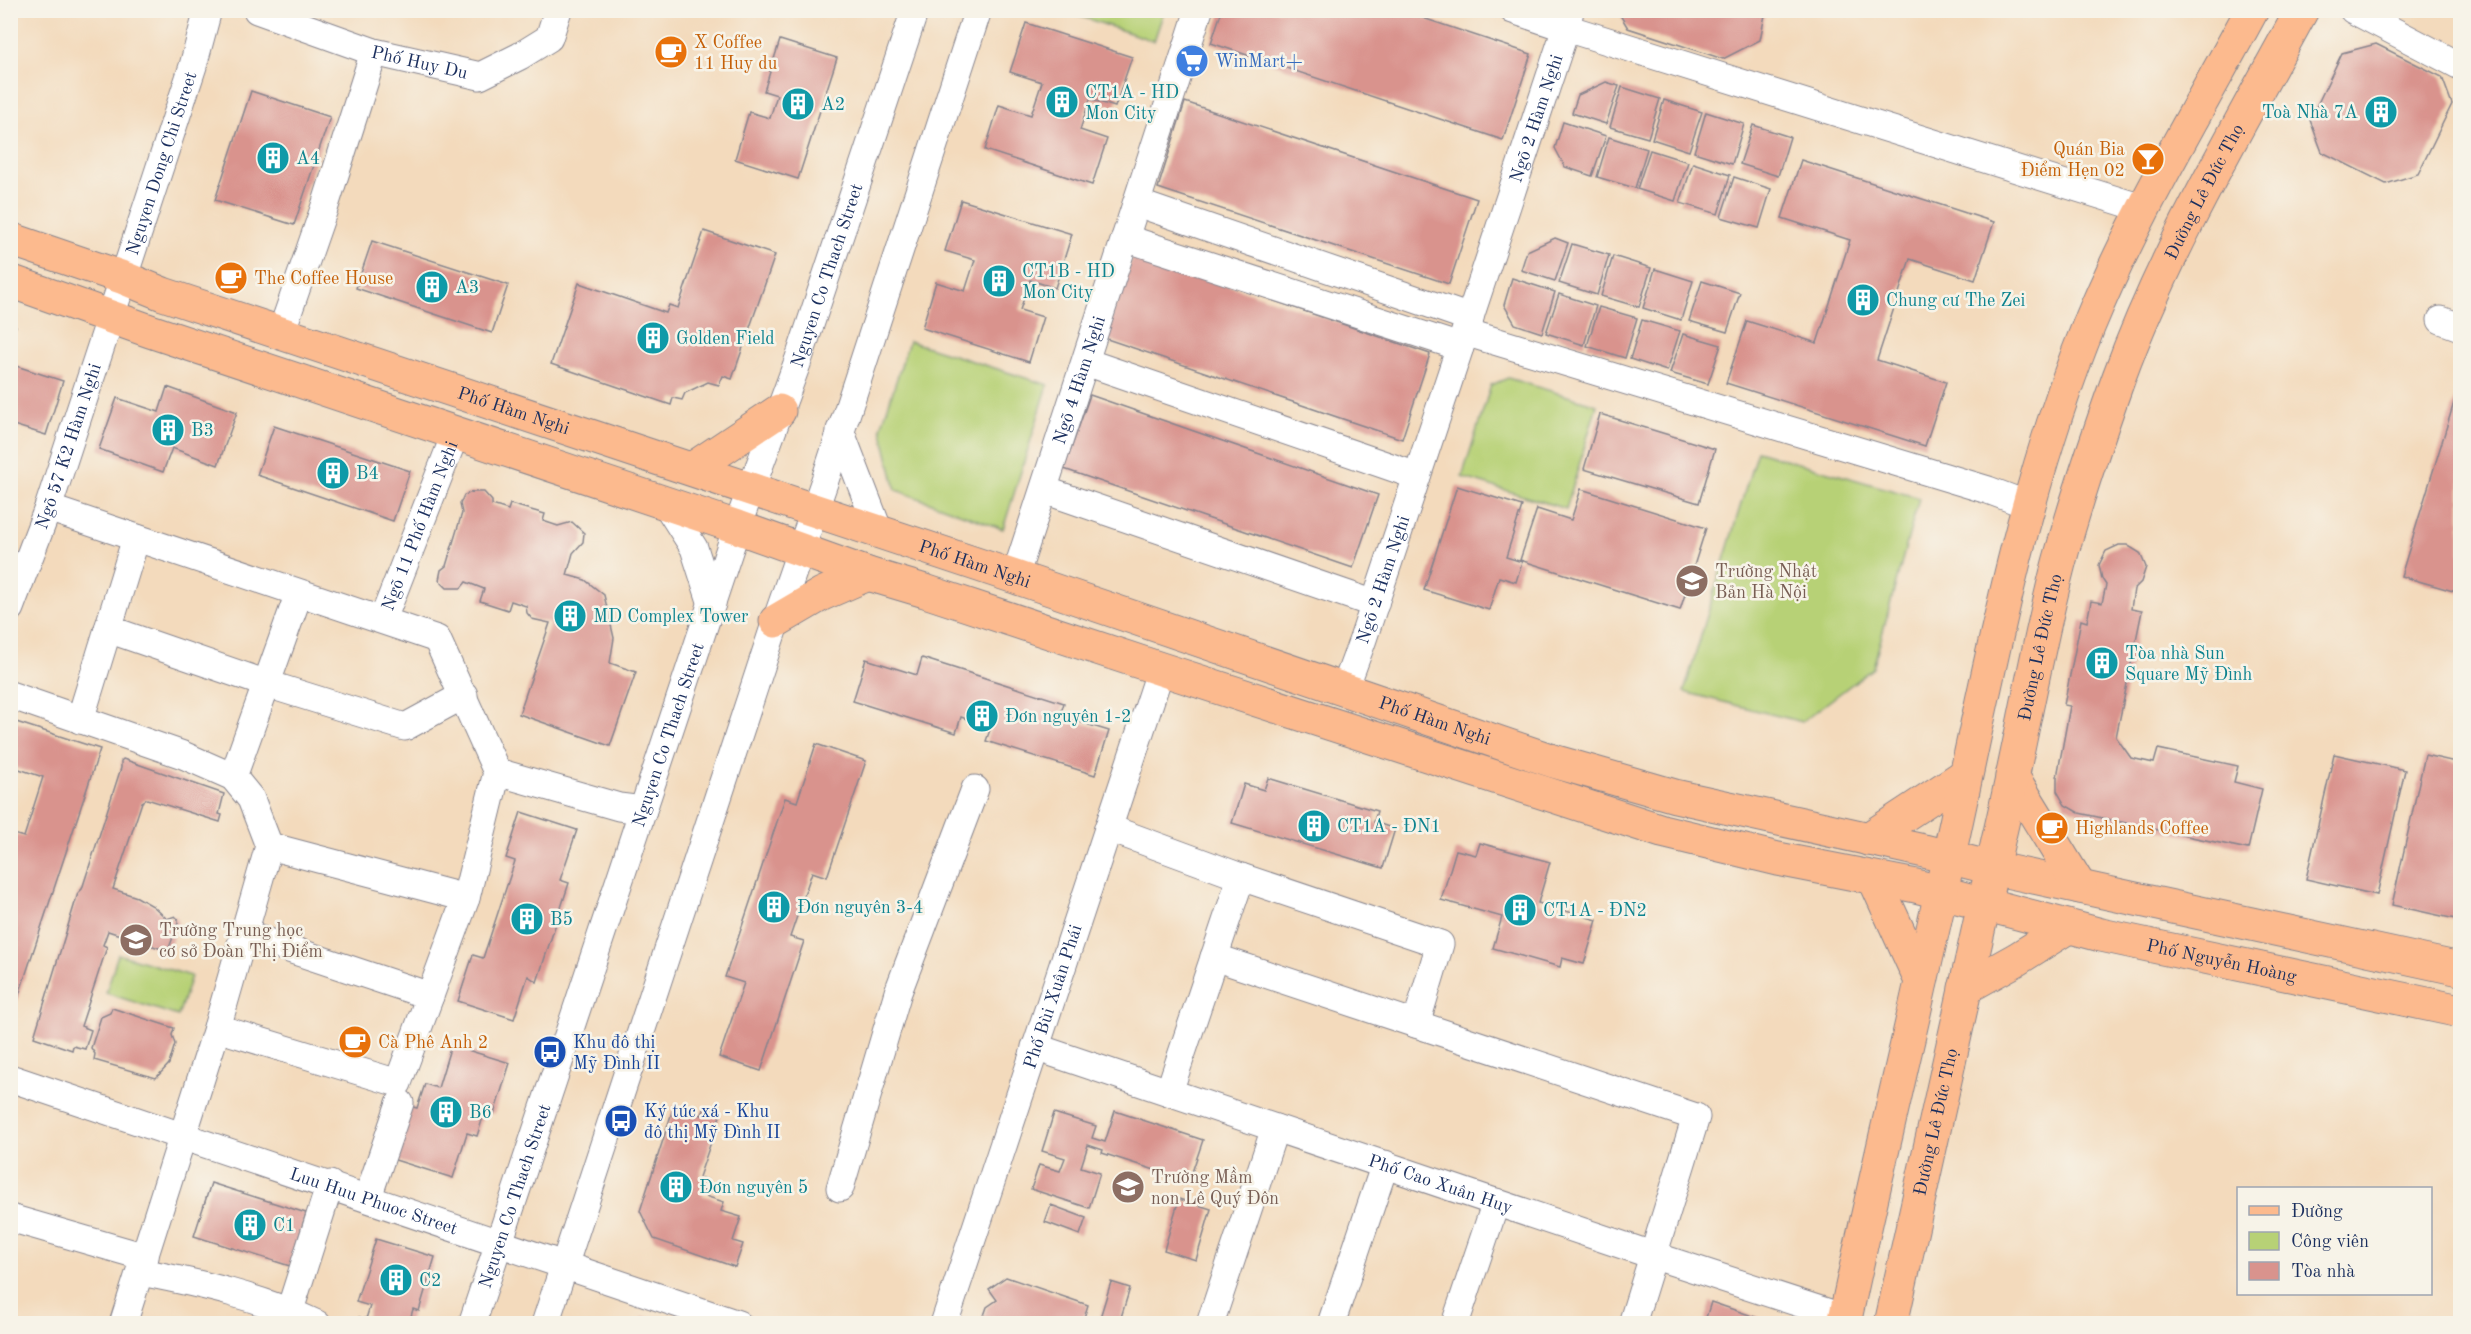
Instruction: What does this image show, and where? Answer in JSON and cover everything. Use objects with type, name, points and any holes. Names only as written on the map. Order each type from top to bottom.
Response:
[{"type":"main road","points":[[1845,1321],[1949,857],[1965,774],[2028,506],[2047,439],[2090,324],[2145,209],[2252,10]]},
{"type":"main road","name":"Đường Lê Đức Thọ","points":[[1891,1323],[2059,564],[2121,372],[2148,307],[2192,213],[2302,10]]},
{"type":"main road","name":"Phố Hàm Nghi","points":[[10,239],[124,278],[163,294],[1015,577],[1553,761],[1675,796],[1992,868]]},
{"type":"main road","name":"Phố Hàm Nghi","points":[[10,281],[737,527],[868,574],[1662,831],[1875,880],[1916,886],[1983,905]]},
{"type":"main road","points":[[692,469],[779,411]]},
{"type":"main road","points":[[776,621],[822,594],[868,574]]},
{"type":"main road","points":[[1868,839],[1965,774]]},
{"type":"main road","points":[[2012,776],[2080,887]]},
{"type":"main road","points":[[1992,868],[2460,969]]},
{"type":"main road","points":[[1875,880],[1921,981]]},
{"type":"main road","name":"Phố Nguyễn Hoàng","points":[[1983,905],[2068,927],[2460,1011]]},
{"type":"main road","points":[[1965,988],[2068,927]]},
{"type":"street","name":"Nguyen Dong Chi Street","points":[[111,317],[193,66],[208,10]]},
{"type":"street","name":"Phố Huy Du","points":[[257,10],[374,52],[431,67],[480,76],[549,38],[558,10]]},
{"type":"street","name":"Nguyen Co Thach Street","points":[[472,1323],[737,527],[802,350],[915,10]]},
{"type":"street","points":[[545,1323],[564,1265],[650,1043],[776,621],[978,10]]},
{"type":"street","name":"Ngõ 4 Hàm Nghi","points":[[1015,577],[1199,10]]},
{"type":"street","points":[[1513,10],[1568,19],[2053,181],[2145,209]]},
{"type":"street","points":[[2353,10],[2460,66]]},
{"type":"street","name":"Ngõ 2 Hàm Nghi","points":[[1344,691],[1375,604],[1568,19]]},
{"type":"street","points":[[281,333],[325,206],[374,52]]},
{"type":"street","points":[[1137,203],[1465,332]]},
{"type":"street","points":[[1125,238],[1465,332],[1988,490],[2028,506]]},
{"type":"street","name":"Ngõ 57 K2 Hàm Nghi","points":[[10,608],[48,508],[111,317]]},
{"type":"street","points":[[1086,362],[1417,476]]},
{"type":"street","points":[[840,430],[880,534]]},
{"type":"street","name":"Ngõ 11 Phố Hàm Nghi","points":[[383,619],[456,432]]},
{"type":"street","points":[[1044,490],[1375,604]]},
{"type":"street","points":[[666,504],[694,548],[712,604]]},
{"type":"street","points":[[48,508],[437,639],[464,695],[497,772],[466,898],[430,996],[368,1197]]},
{"type":"street","points":[[80,720],[136,538]]},
{"type":"street","points":[[233,777],[299,592]]},
{"type":"street","points":[[108,629],[267,684],[405,727],[464,695]]},
{"type":"street","name":"Phố Bùi Xuân Phái","points":[[944,1323],[1161,669]]},
{"type":"street","points":[[10,695],[183,755],[233,777],[251,799],[268,846],[217,1028],[123,1323]]},
{"type":"street","points":[[1490,776],[1499,742]]},
{"type":"street","points":[[497,772],[619,807],[643,810]]},
{"type":"street","points":[[840,1188],[898,992],[975,789]]},
{"type":"street","points":[[1108,828],[1241,877],[1440,944],[1416,1024]]},
{"type":"street","points":[[268,846],[466,898]]},
{"type":"street","points":[[1169,1092],[1241,877]]},
{"type":"street","points":[[244,934],[430,996]]},
{"type":"street","points":[[1214,957],[1696,1117],[1632,1323]]},
{"type":"street","points":[[217,1028],[399,1093]]},
{"type":"street","name":"Phố Cao Xuân Huy","points":[[1035,1047],[1845,1321]]},
{"type":"street","name":"Luu Huu Phuoc Street","points":[[10,1078],[738,1323]]},
{"type":"street","points":[[1210,1323],[1275,1128]]},
{"type":"street","points":[[1331,1323],[1384,1164]]},
{"type":"street","points":[[290,1310],[330,1184]]},
{"type":"street","points":[[1455,1323],[1496,1202]]},
{"type":"street","points":[[10,1218],[143,1264],[290,1310],[317,1323]]},
{"type":"green space","points":[[1164,10],[1154,41],[1064,11]]},
{"type":"green space","points":[[909,341],[1048,385],[1003,529],[896,490],[881,428]]},
{"type":"green space","points":[[1508,378],[1597,405],[1566,509],[1462,477],[1491,385]]},
{"type":"green space","points":[[1757,451],[1919,498],[1873,668],[1802,722],[1684,692]]},
{"type":"green space","points":[[118,954],[191,976],[178,1016],[106,993]]},
{"type":"building","points":[[1222,10],[1399,10],[1531,54],[1503,140],[1211,43]]},
{"type":"building","points":[[1617,10],[1766,10],[1760,40],[1723,59],[1628,28]]},
{"type":"building","name":"CT1A - HD Mon City","points":[[1026,23],[1132,57],[1115,107],[1090,99],[1080,130],[1107,139],[1092,185],[985,150],[999,105],[1031,115],[1042,82],[1010,72]]},
{"type":"building","name":"A2","points":[[780,40],[837,58],[798,179],[735,159],[749,112],[770,118],[777,95],[764,91]]},
{"type":"building","name":"Toà Nhà 7A","points":[[2376,44],[2442,77],[2452,104],[2418,174],[2386,184],[2322,152],[2310,120],[2342,53]]},
{"type":"building","points":[[1606,82],[1619,86],[1606,124],[1572,113],[1578,95]]},
{"type":"building","points":[[1622,87],[1660,99],[1648,138],[1610,127]]},
{"type":"building","name":"A4","points":[[251,91],[330,117],[294,225],[215,200]]},
{"type":"building","points":[[1664,100],[1702,112],[1689,151],[1652,139]]},
{"type":"building","points":[[1185,102],[1477,199],[1449,284],[1158,188]]},
{"type":"building","points":[[1706,112],[1744,124],[1732,164],[1694,152]]},
{"type":"building","points":[[1563,122],[1606,136],[1592,176],[1565,167],[1555,148]]},
{"type":"building","points":[[1753,125],[1790,137],[1778,176],[1740,164]]},
{"type":"building","points":[[1609,137],[1647,149],[1635,188],[1597,177]]},
{"type":"building","points":[[1650,150],[1688,162],[1675,201],[1637,189]]},
{"type":"building","name":"Chung cư The Zei","points":[[1801,160],[1994,222],[1975,280],[1910,259],[1877,360],[1946,382],[1925,446],[1726,383],[1747,321],[1817,343],[1850,240],[1782,218]]},
{"type":"building","points":[[1693,163],[1730,175],[1718,214],[1680,203]]},
{"type":"building","points":[[1734,177],[1771,189],[1759,228],[1721,217]]},
{"type":"building","name":"CT1B - HD Mon City","points":[[961,200],[1072,234],[1055,288],[1030,280],[1020,310],[1043,317],[1029,362],[922,328],[936,282],[965,291],[975,260],[945,251]]},
{"type":"building","name":"Golden Field","points":[[704,231],[775,255],[732,379],[723,376],[719,385],[708,382],[685,393],[682,400],[673,398],[671,405],[551,364],[579,283],[666,313],[669,305],[678,308]]},
{"type":"building","points":[[1555,238],[1568,243],[1555,281],[1521,270],[1527,251]]},
{"type":"building","name":"A3","points":[[372,241],[508,285],[492,333],[356,288]]},
{"type":"building","points":[[1572,244],[1609,255],[1597,295],[1559,283]]},
{"type":"building","points":[[1134,253],[1430,354],[1402,439],[1104,338]]},
{"type":"building","points":[[1613,256],[1651,268],[1639,307],[1601,296]]},
{"type":"building","points":[[1655,269],[1693,281],[1681,320],[1643,308]]},
{"type":"building","points":[[1512,278],[1555,292],[1542,333],[1515,324],[1504,305]]},
{"type":"building","points":[[1702,281],[1740,293],[1727,332],[1689,321]]},
{"type":"building","points":[[1559,294],[1596,306],[1584,345],[1546,333]]},
{"type":"building","points":[[1599,307],[1637,318],[1625,358],[1587,346]]},
{"type":"building","points":[[1642,320],[1680,331],[1667,371],[1630,359]]},
{"type":"building","points":[[10,324],[16,326],[11,341],[10,341]]},
{"type":"building","points":[[1683,334],[1721,345],[1708,384],[1670,373]]},
{"type":"building","points":[[10,364],[63,381],[46,435],[10,424]]},
{"type":"building","points":[[2460,383],[2460,593],[2401,576]]},
{"type":"building","name":"B3","points":[[167,387],[237,412],[218,465],[172,448],[163,472],[99,449],[117,398],[159,412]]},
{"type":"building","points":[[1090,395],[1378,495],[1353,568],[1064,469]]},
{"type":"building","points":[[1600,414],[1715,449],[1699,503],[1584,469]]},
{"type":"building","name":"B4","points":[[274,426],[410,471],[393,521],[257,475]]},
{"type":"building","points":[[1457,486],[1522,506],[1506,557],[1522,562],[1516,582],[1499,577],[1489,610],[1424,590]]},
{"type":"building","points":[[1581,489],[1706,528],[1680,610],[1520,560],[1537,509],[1571,520]]},
{"type":"building","name":"MD Complex Tower","points":[[484,492],[492,501],[492,505],[508,510],[510,504],[545,514],[543,521],[558,526],[572,522],[584,533],[583,542],[573,553],[567,575],[585,580],[604,595],[614,638],[610,663],[636,672],[610,746],[519,714],[550,623],[532,619],[527,613],[526,606],[511,601],[508,610],[480,601],[484,589],[466,582],[461,588],[447,588],[439,580],[441,570],[446,566],[462,513],[460,504],[464,495]]},
{"type":"building","name":"Tòa nhà Sun Square Mỹ Đình","points":[[2119,545],[2127,545],[2140,553],[2146,567],[2141,582],[2134,589],[2131,609],[2142,611],[2116,737],[2131,758],[2154,763],[2158,749],[2238,766],[2234,782],[2262,789],[2248,849],[2079,813],[2065,805],[2057,791],[2057,777],[2070,706],[2064,705],[2081,620],[2087,622],[2091,601],[2102,603],[2106,585],[2099,565],[2106,551]]},
{"type":"building","name":"Đơn nguyên 1-2","points":[[922,658],[1064,703],[1060,716],[1109,731],[1095,775],[986,741],[991,727],[961,717],[956,733],[853,701],[866,659],[917,675]]},
{"type":"building","points":[[10,720],[100,749],[11,1019],[10,833],[24,837],[43,777],[10,766]]},
{"type":"building","name":"Đơn nguyên 3-4","points":[[816,744],[866,761],[827,877],[812,872],[790,937],[804,941],[761,1071],[719,1057],[744,983],[725,977],[785,798],[797,802]]},
{"type":"building","points":[[2334,754],[2405,770],[2377,895],[2306,879]]},
{"type":"building","points":[[2425,755],[2460,763],[2460,920],[2392,905]]},
{"type":"building","points":[[123,759],[224,794],[219,814],[222,815],[220,822],[147,799],[142,802],[113,889],[137,897],[153,906],[167,919],[175,916],[178,923],[168,951],[108,931],[103,945],[107,947],[81,1026],[91,1030],[85,1049],[73,1046],[72,1050],[34,1037],[78,893],[82,889]]},
{"type":"building","name":"CT1A - ĐN1","points":[[1268,778],[1377,811],[1374,822],[1395,829],[1383,868],[1232,823],[1244,784],[1264,790]]},
{"type":"building","name":"B5","points":[[521,812],[577,830],[560,880],[569,883],[537,982],[528,976],[514,1019],[458,1001],[473,955],[483,958],[515,861],[506,858]]},
{"type":"building","name":"CT1A - ĐN2","points":[[1480,843],[1550,862],[1538,903],[1597,920],[1584,964],[1562,958],[1560,967],[1493,948],[1502,917],[1441,900],[1456,850],[1476,855]]},
{"type":"building","points":[[112,1008],[174,1028],[172,1035],[175,1044],[169,1064],[156,1078],[94,1060],[95,1054],[91,1048],[101,1017],[110,1013]]},
{"type":"building","name":"B6","points":[[451,1045],[510,1063],[494,1114],[485,1111],[477,1136],[467,1133],[453,1178],[392,1159],[409,1106],[417,1108],[425,1084],[438,1088]]},
{"type":"building","name":"Đơn nguyên 5","points":[[674,1106],[702,1115],[705,1107],[721,1113],[699,1177],[707,1180],[702,1195],[724,1202],[721,1211],[741,1217],[733,1241],[743,1244],[735,1267],[654,1239],[640,1211]]},
{"type":"building","points":[[1115,1111],[1203,1140],[1189,1181],[1102,1153],[1103,1150],[1088,1145],[1081,1167],[1100,1173],[1089,1208],[1031,1189],[1039,1165],[1060,1171],[1065,1158],[1042,1151],[1054,1113],[1096,1126],[1092,1138],[1105,1142]]},
{"type":"building","name":"C1","points":[[211,1183],[306,1213],[290,1266],[194,1236]]},
{"type":"building","points":[[1179,1199],[1211,1209],[1196,1260],[1164,1250]]},
{"type":"building","points":[[1051,1205],[1086,1218],[1080,1235],[1045,1222]]},
{"type":"building","name":"C2","points":[[376,1239],[435,1257],[419,1311],[413,1309],[409,1324],[357,1324],[359,1317],[366,1319],[370,1306],[356,1302]]},
{"type":"building","points":[[1006,1277],[1088,1305],[1082,1324],[981,1324],[987,1307],[997,1300],[989,1289]]},
{"type":"building","points":[[1111,1282],[1130,1288],[1119,1324],[1098,1324]]},
{"type":"building","points":[[1711,1302],[1767,1321],[1766,1324],[1704,1324]]},
{"type":"building","points":[[643,1316],[664,1323],[664,1324],[640,1324]]},
{"type":"place","name":"X Coffee 11 Huy du","points":[[671,52]]},
{"type":"place","name":"WinMart+","points":[[1192,61]]},
{"type":"place","name":"CT1A - HD Mon City","points":[[1062,102]]},
{"type":"place","name":"A2","points":[[798,104]]},
{"type":"place","name":"Toà Nhà 7A","points":[[2381,112]]},
{"type":"place","name":"A4","points":[[273,158]]},
{"type":"place","name":"Quán Bia Điểm Hẹn 02","points":[[2148,159]]},
{"type":"place","name":"The Coffee House","points":[[231,278]]},
{"type":"place","name":"CT1B - HD Mon City","points":[[999,281]]},
{"type":"place","name":"A3","points":[[432,287]]},
{"type":"place","name":"Chung cư The Zei","points":[[1863,300]]},
{"type":"place","name":"Golden Field","points":[[653,338]]},
{"type":"place","name":"B3","points":[[168,430]]},
{"type":"place","name":"B4","points":[[333,473]]},
{"type":"place","name":"Trường Nhật Bản Hà Nội","points":[[1692,581]]},
{"type":"place","name":"MD Complex Tower","points":[[570,616]]},
{"type":"place","name":"Tòa nhà Sun Square Mỹ Đình","points":[[2102,663]]},
{"type":"place","name":"Đơn nguyên 1-2","points":[[982,716]]},
{"type":"place","name":"CT1A - ĐN1","points":[[1314,826]]},
{"type":"place","name":"Highlands Coffee","points":[[2052,828]]},
{"type":"place","name":"Đơn nguyên 3-4","points":[[774,907]]},
{"type":"place","name":"CT1A - ĐN2","points":[[1520,910]]},
{"type":"place","name":"B5","points":[[527,919]]},
{"type":"place","name":"Trường Trung học cơ sở Đoàn Thị Điểm","points":[[136,940]]},
{"type":"place","name":"Cà Phê Anh 2","points":[[355,1042]]},
{"type":"place","name":"Khu đô thị Mỹ Đình II","points":[[550,1052]]},
{"type":"place","name":"B6","points":[[446,1112]]},
{"type":"place","name":"Ký túc xá - Khu đô thị Mỹ Đình II","points":[[621,1121]]},
{"type":"place","name":"Đơn nguyên 5","points":[[676,1187]]},
{"type":"place","name":"Trường Mầm non Lê Quý Đôn","points":[[1128,1187]]},
{"type":"place","name":"C1","points":[[250,1225]]},
{"type":"place","name":"C2","points":[[396,1280]]}]
